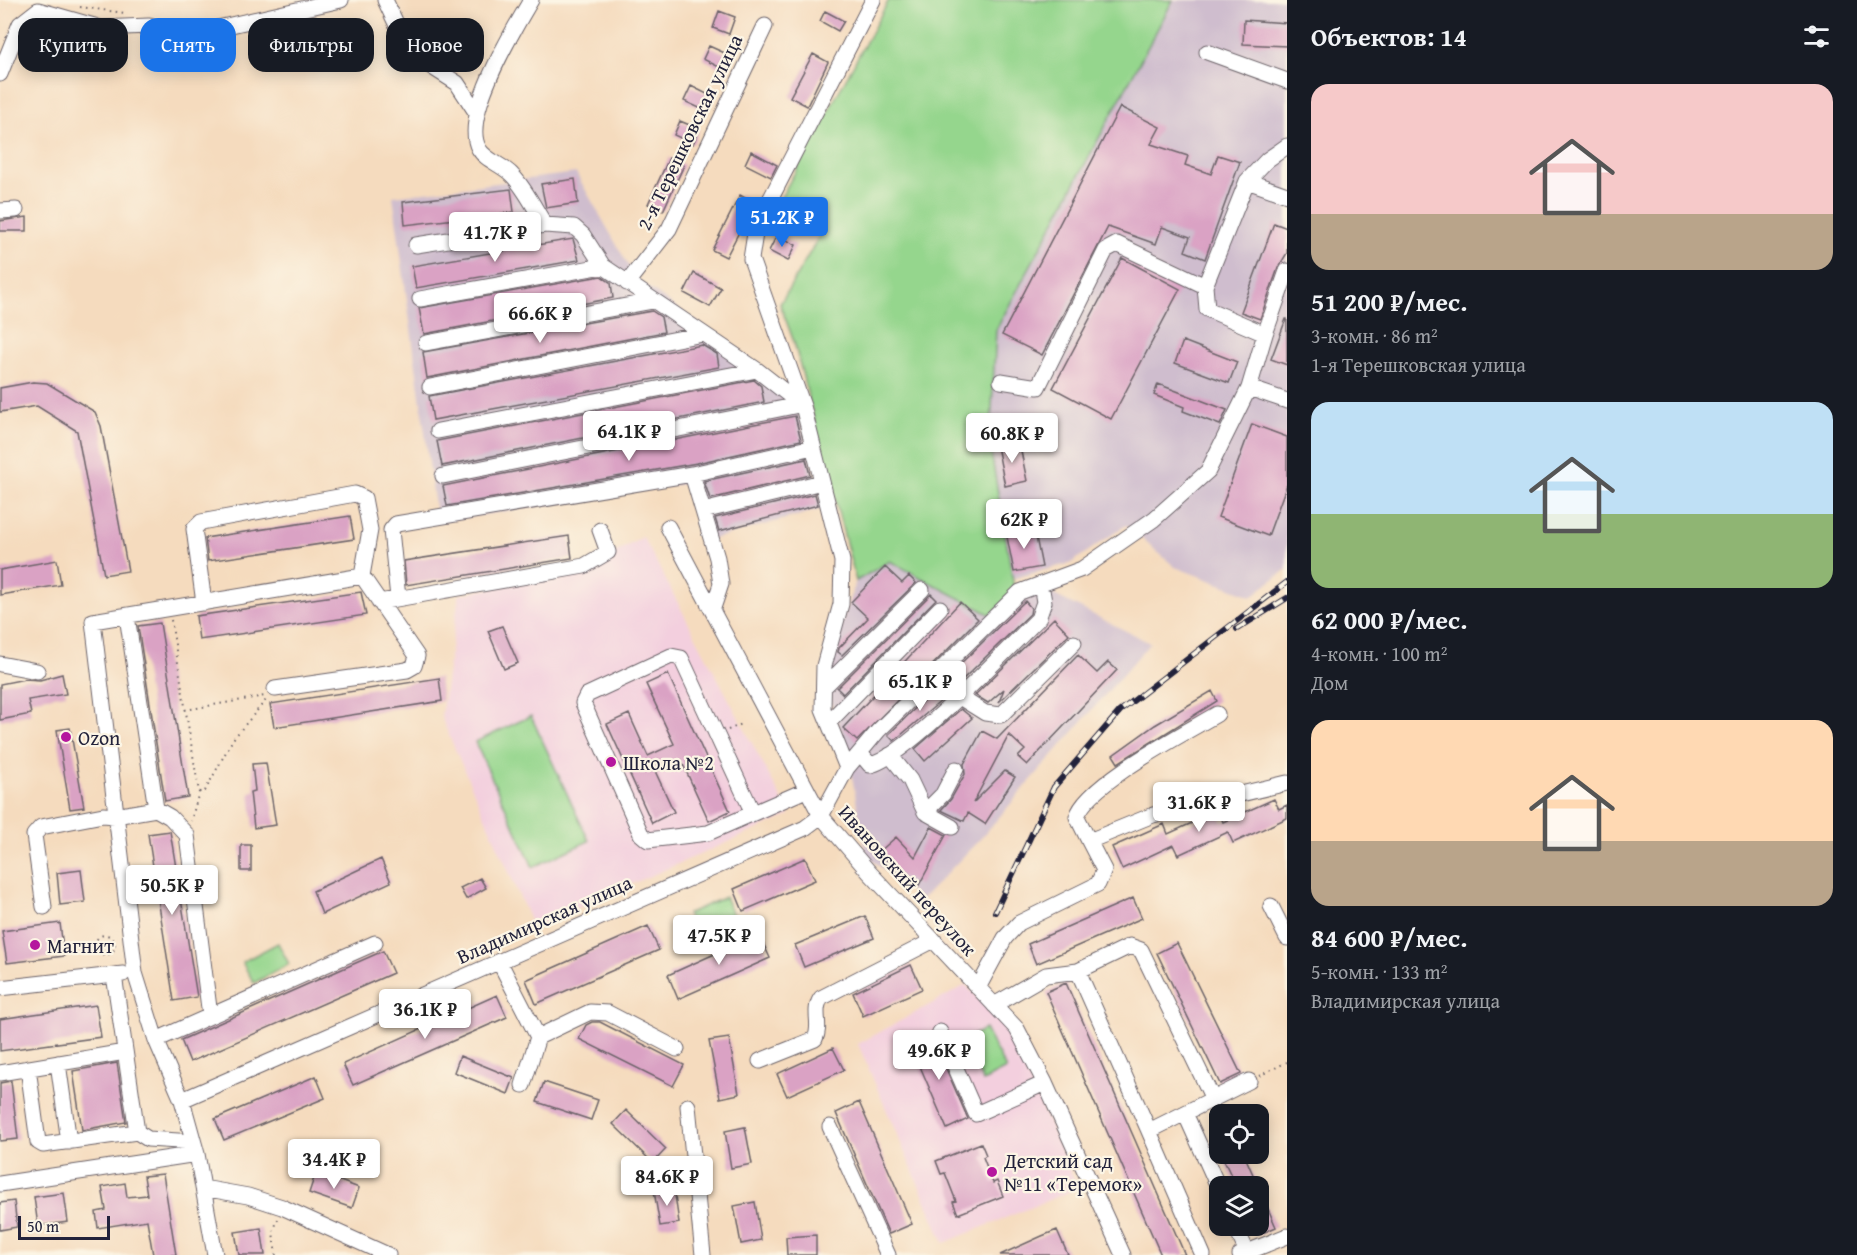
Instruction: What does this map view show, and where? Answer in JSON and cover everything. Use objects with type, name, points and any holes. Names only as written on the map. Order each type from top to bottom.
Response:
[{"type":"street","points":[[0,74],[20,24],[38,10],[101,28],[149,26],[187,35],[341,0]]},
{"type":"street","points":[[385,0],[410,53],[457,84],[476,112]]},
{"type":"street","points":[[531,0],[510,36],[476,112],[474,132],[479,150],[515,177],[545,225]]},
{"type":"street","points":[[848,768],[823,709],[824,666],[841,604],[842,561],[801,404],[751,259],[756,227],[873,0]]},
{"type":"street","name":"2-я Терешковская улица","points":[[627,283],[669,229],[765,26]]},
{"type":"street","points":[[1207,52],[1287,81]]},
{"type":"street","points":[[1265,334],[1207,309],[1205,286],[1247,181],[1267,160],[1287,146]]},
{"type":"street","points":[[1247,181],[1287,195]]},
{"type":"street","points":[[0,210],[16,210]]},
{"type":"street","points":[[416,245],[545,225],[574,227],[584,235],[603,266],[757,370],[801,404]]},
{"type":"street","points":[[1001,381],[1038,387],[1106,250],[1117,244],[1205,286]]},
{"type":"street","points":[[420,299],[603,266]]},
{"type":"street","points":[[821,816],[848,768],[878,731],[1020,592],[1082,568],[1154,519],[1208,471],[1249,388],[1287,271]]},
{"type":"street","points":[[426,343],[653,300]]},
{"type":"street","points":[[430,387],[703,334]]},
{"type":"street","points":[[438,431],[757,370]]},
{"type":"street","points":[[1249,388],[1287,401]]},
{"type":"street","points":[[443,476],[801,404]]},
{"type":"street","points":[[398,598],[391,530],[396,524],[692,474],[813,447]]},
{"type":"street","points":[[692,474],[717,558],[721,584],[713,608]]},
{"type":"street","points":[[703,511],[822,482]]},
{"type":"street","points":[[204,603],[194,529],[201,522],[355,494],[364,498],[370,530],[362,576],[417,656],[414,666],[407,670],[274,689]]},
{"type":"street","name":"Ивановский переулок","points":[[668,527],[713,608],[821,816],[869,872],[1017,1029],[1045,1083],[1123,1255]]},
{"type":"street","points":[[379,602],[584,566],[608,552],[600,530]]},
{"type":"street","points":[[215,1255],[195,1148],[182,1100],[156,1040],[135,973],[93,621],[362,576]]},
{"type":"street","points":[[860,753],[870,765],[880,763],[922,730],[1038,619],[1044,603],[1041,584]]},
{"type":"street","points":[[824,687],[922,590]]},
{"type":"street","points":[[829,722],[940,609]]},
{"type":"street","points":[[127,616],[156,809]]},
{"type":"street","points":[[958,696],[985,713],[1001,715],[1074,643]]},
{"type":"street","points":[[753,813],[681,658],[671,656],[587,695],[584,703],[641,834],[648,840],[708,833],[806,790]]},
{"type":"street","points":[[0,664],[37,671]]},
{"type":"street","points":[[978,988],[1005,938],[1019,923],[1098,884],[1104,870],[1077,818],[1080,806],[1122,771],[1217,714]]},
{"type":"street","points":[[890,756],[910,780],[925,812],[952,827]]},
{"type":"street","points":[[925,812],[943,794],[957,769]]},
{"type":"street","points":[[1089,841],[1153,815],[1287,783]]},
{"type":"street","points":[[44,907],[34,835],[41,827],[103,815],[115,816],[156,809],[170,817],[187,835],[210,1016]]},
{"type":"street","name":"Владимирская улица","points":[[182,1100],[805,828],[821,816]]},
{"type":"street","points":[[1271,906],[1287,938]]},
{"type":"street","points":[[760,1061],[815,1039],[819,1031],[816,1005],[821,998],[934,940]]},
{"type":"street","points":[[156,1040],[375,942]]},
{"type":"street","points":[[994,1005],[1046,975],[1078,971],[1130,946],[1142,950],[1213,1099]]},
{"type":"street","points":[[499,961],[538,1037],[523,1085]]},
{"type":"street","points":[[1078,971],[1203,1255]]},
{"type":"street","points":[[0,988],[135,973]]},
{"type":"street","points":[[114,975],[137,1132]]},
{"type":"street","points":[[538,1037],[590,1012],[608,1013],[677,1049]]},
{"type":"street","points":[[940,1032],[976,1114],[1045,1083]]},
{"type":"street","points":[[0,1073],[125,1052]]},
{"type":"street","points":[[58,1063],[69,1142]]},
{"type":"street","points":[[28,1068],[38,1142],[42,1145],[137,1132],[148,1139],[195,1148]]},
{"type":"street","points":[[1149,1131],[1249,1081]]},
{"type":"street","points":[[688,1106],[703,1255]]},
{"type":"street","points":[[1185,1113],[1213,1176]]},
{"type":"street","points":[[830,1127],[888,1255]]},
{"type":"street","points":[[0,1184],[195,1148]]},
{"type":"street","points":[[203,1188],[248,1196],[282,1208],[388,1255]]},
{"type":"street","points":[[1238,1236],[1243,1254],[1287,1236]]},
{"type":"path","points":[[79,7],[125,13]]},
{"type":"path","points":[[169,609],[199,792],[187,835]]},
{"type":"path","points":[[185,710],[270,695],[233,739],[205,791],[199,792]]},
{"type":"path","points":[[102,935],[111,937],[115,944],[112,952],[104,955],[98,952],[95,946],[97,939],[102,935]]},
{"type":"path","points":[[78,948],[95,946]]},
{"type":"path","points":[[1249,1081],[1287,1062]]},
{"type":"path","points":[[276,1255],[273,1232],[282,1208]]},
{"type":"shaded area","points":[[1173,0],[1287,0],[1287,569],[1252,596],[1175,567],[1126,525],[1071,563],[1011,579],[990,446],[996,330]]},
{"type":"shaded area","points":[[576,173],[636,279],[778,380],[798,410],[822,509],[705,541],[688,483],[437,522],[393,196]]},
{"type":"shaded area","name":"Школа №2","points":[[643,537],[790,815],[533,927],[441,717],[459,595],[588,568]]},
{"type":"shaded area","points":[[890,561],[990,615],[1015,593],[1044,590],[1150,643],[982,837],[921,900],[866,855],[848,754],[830,697],[833,649],[856,581]]},
{"type":"shaded area","points":[[966,985],[1007,1030],[1078,1188],[944,1243],[858,1044]]},
{"type":"green space","points":[[889,0],[1173,0],[996,330],[990,446],[1015,593],[991,615],[890,561],[856,581],[794,342],[780,304],[823,230],[778,203]]},
{"type":"green space","points":[[531,716],[589,841],[533,867],[475,742]]},
{"type":"green space","points":[[725,897],[734,917],[696,934],[687,914]]},
{"type":"green space","points":[[278,943],[289,964],[254,983],[242,962]]},
{"type":"green space","points":[[985,1029],[1006,1069],[983,1081],[962,1041]]},
{"type":"building","points":[[719,11],[735,17],[729,34],[713,28]]},
{"type":"building","points":[[825,11],[844,21],[838,31],[820,21]]},
{"type":"building","points":[[1244,20],[1287,23],[1287,46],[1243,44]]},
{"type":"building","points":[[709,46],[729,55],[723,69],[703,59]]},
{"type":"building","points":[[813,54],[828,62],[807,106],[790,97]]},
{"type":"building","points":[[691,86],[713,97],[706,111],[684,101]]},
{"type":"building","points":[[1120,107],[1160,127],[1151,144],[1188,156],[1185,165],[1211,174],[1218,155],[1240,162],[1205,259],[1185,251],[1190,237],[1162,227],[1156,244],[1108,227],[1042,355],[1002,335]]},
{"type":"building","points":[[680,121],[699,129],[693,144],[674,135]]},
{"type":"building","points":[[751,151],[777,165],[771,177],[745,164]]},
{"type":"building","points":[[669,158],[684,165],[663,211],[648,204]]},
{"type":"building","points":[[575,179],[578,203],[546,208],[541,184]]},
{"type":"building","points":[[511,189],[514,212],[405,225],[403,202]]},
{"type":"building","points":[[740,195],[754,203],[726,257],[712,250]]},
{"type":"building","points":[[27,217],[27,231],[0,231],[0,221]]},
{"type":"building","points":[[1274,223],[1287,228],[1287,253],[1278,268],[1260,319],[1241,312]]},
{"type":"building","points":[[777,235],[796,245],[788,261],[769,251]]},
{"type":"building","points":[[573,239],[579,260],[416,288],[412,266]]},
{"type":"building","points":[[1122,258],[1180,289],[1111,419],[1053,388]]},
{"type":"building","points":[[694,273],[721,288],[710,307],[684,293]]},
{"type":"building","points":[[601,276],[611,283],[613,298],[424,334],[419,308]]},
{"type":"building","points":[[652,311],[661,317],[664,332],[427,378],[423,352]]},
{"type":"building","points":[[1287,319],[1287,365],[1271,359]]},
{"type":"building","points":[[1183,341],[1237,362],[1229,383],[1175,363]]},
{"type":"building","points":[[702,345],[717,354],[719,367],[433,420],[429,396]]},
{"type":"building","points":[[754,380],[761,386],[764,402],[442,466],[437,441]]},
{"type":"building","points":[[33,382],[47,383],[95,412],[101,426],[128,571],[104,575],[77,431],[37,406],[0,412],[0,388]]},
{"type":"building","points":[[1158,384],[1227,410],[1220,425],[1183,411],[1184,407],[1154,395]]},
{"type":"building","points":[[795,416],[801,440],[697,463],[447,506],[443,486]]},
{"type":"building","points":[[1252,424],[1287,437],[1287,484],[1268,536],[1218,517]]},
{"type":"building","points":[[1019,441],[1027,481],[1005,486],[997,446]]},
{"type":"building","points":[[806,459],[810,475],[710,499],[704,481]]},
{"type":"building","points":[[815,494],[818,505],[719,531],[715,518]]},
{"type":"building","points":[[350,516],[354,539],[208,561],[205,538]]},
{"type":"building","points":[[1034,527],[1042,567],[1014,572],[1006,532]]},
{"type":"building","points":[[569,536],[572,558],[406,585],[404,561]]},
{"type":"building","points":[[57,560],[61,585],[0,595],[0,570]]},
{"type":"building","points":[[885,567],[902,583],[909,576],[916,583],[842,655],[838,652],[839,648],[868,618],[851,602]]},
{"type":"building","points":[[361,592],[366,615],[199,640],[196,616]]},
{"type":"building","points":[[931,594],[936,599],[843,694],[837,688]]},
{"type":"building","points":[[1025,601],[1031,608],[1030,614],[961,681],[952,672]]},
{"type":"building","points":[[960,602],[978,619],[857,741],[843,728]]},
{"type":"building","points":[[1054,618],[1069,634],[999,702],[1004,689],[988,703],[975,695]]},
{"type":"building","points":[[160,623],[188,797],[165,801],[138,626]]},
{"type":"building","points":[[502,626],[518,663],[504,669],[488,631]]},
{"type":"building","points":[[1078,655],[1097,673],[1108,662],[1117,670],[1027,765],[1018,757],[1025,750],[1009,735],[973,803],[1005,771],[1015,777],[985,824],[968,813],[964,821],[941,810],[951,799],[965,774],[964,764],[982,731],[997,739]]},
{"type":"building","points":[[62,674],[66,694],[28,700],[31,714],[0,720],[0,684],[25,679],[40,680]]},
{"type":"building","points":[[668,674],[730,811],[709,821],[681,760],[655,771],[674,812],[652,823],[607,724],[629,714],[648,756],[674,744],[646,684]]},
{"type":"building","points":[[439,678],[442,701],[274,727],[270,704]]},
{"type":"building","points":[[940,684],[949,694],[894,741],[888,735]]},
{"type":"building","points":[[1212,691],[1217,701],[1118,763],[1113,755],[1155,725]]},
{"type":"building","points":[[961,709],[972,718],[925,761],[915,749]]},
{"type":"building","points":[[70,728],[84,807],[70,809],[57,730]]},
{"type":"building","points":[[266,763],[276,825],[254,828],[250,792],[255,791],[252,764]]},
{"type":"building","points":[[1274,799],[1279,809],[1287,805],[1287,818],[1233,843],[1228,832],[1178,855],[1173,845],[1122,869],[1112,847],[1164,824],[1168,834],[1218,811],[1223,822]]},
{"type":"building","points":[[931,827],[946,835],[919,885],[900,875],[879,852],[896,837],[915,857]]},
{"type":"building","points":[[170,831],[197,997],[174,1001],[148,834]]},
{"type":"building","points":[[241,845],[251,845],[251,871],[241,871]]},
{"type":"building","points":[[805,858],[815,880],[743,911],[734,889]]},
{"type":"building","points":[[381,859],[391,882],[322,914],[313,891]]},
{"type":"building","points":[[81,870],[85,902],[60,905],[57,873]]},
{"type":"building","points":[[480,878],[486,888],[466,899],[460,888]]},
{"type":"building","points":[[1133,898],[1142,918],[1036,964],[1028,944]]},
{"type":"building","points":[[865,916],[874,938],[804,967],[795,945]]},
{"type":"building","points":[[60,923],[64,956],[7,963],[2,931]]},
{"type":"building","points":[[648,926],[659,950],[536,1004],[526,980]]},
{"type":"building","points":[[759,934],[770,958],[678,999],[668,975]]},
{"type":"building","points":[[1177,943],[1241,1074],[1220,1084],[1157,953]]},
{"type":"building","points":[[383,951],[393,973],[190,1062],[181,1040]]},
{"type":"building","points":[[911,965],[922,989],[863,1016],[853,993]]},
{"type":"building","points":[[1066,983],[1185,1255],[1161,1255],[1046,992]]},
{"type":"building","points":[[497,995],[507,1017],[353,1085],[343,1064]]},
{"type":"building","points":[[96,1005],[101,1037],[0,1051],[0,1019]]},
{"type":"building","points":[[600,1022],[684,1065],[673,1086],[579,1039],[586,1025]]},
{"type":"building","points":[[931,1034],[968,1119],[947,1129],[910,1043]]},
{"type":"building","points":[[729,1038],[739,1094],[720,1098],[709,1041]]},
{"type":"building","points":[[833,1048],[844,1070],[787,1096],[777,1074]]},
{"type":"building","points":[[460,1056],[514,1078],[508,1094],[454,1072]]},
{"type":"building","points":[[117,1063],[126,1122],[82,1130],[73,1071]]},
{"type":"building","points":[[316,1076],[325,1098],[224,1140],[215,1119]]},
{"type":"building","points":[[11,1081],[18,1139],[0,1141],[0,1083]]},
{"type":"building","points":[[544,1082],[598,1100],[591,1120],[537,1102]]},
{"type":"building","points":[[859,1102],[912,1224],[889,1234],[836,1113]]},
{"type":"building","points":[[626,1110],[666,1149],[653,1163],[613,1124]]},
{"type":"building","points":[[745,1127],[752,1164],[731,1168],[725,1131]]},
{"type":"building","points":[[981,1143],[986,1155],[983,1157],[993,1183],[997,1181],[1003,1196],[958,1214],[953,1202],[956,1201],[945,1173],[941,1174],[936,1161]]},
{"type":"building","points":[[1226,1164],[1248,1164],[1254,1176],[1231,1176]]},
{"type":"building","points":[[316,1172],[359,1188],[352,1208],[309,1193]]},
{"type":"building","points":[[163,1174],[176,1255],[153,1255],[147,1220],[98,1228],[96,1212],[106,1210],[102,1187],[125,1183],[127,1197],[147,1195],[144,1176]]},
{"type":"building","points":[[674,1188],[679,1223],[660,1226],[654,1191]]},
{"type":"building","points":[[64,1193],[68,1222],[38,1226],[34,1197]]},
{"type":"building","points":[[14,1201],[17,1227],[0,1230],[0,1203]]},
{"type":"building","points":[[755,1202],[761,1240],[741,1244],[734,1206]]},
{"type":"building","points":[[1269,1211],[1276,1227],[1269,1230]]},
{"type":"building","points":[[261,1228],[265,1255],[239,1255],[235,1232]]},
{"type":"building","points":[[1057,1230],[1068,1255],[1000,1255],[1042,1236]]},
{"type":"building","points":[[816,1235],[816,1255],[787,1255],[786,1237]]},
{"type":"railway","points":[[995,912],[1054,787],[1120,711],[1287,582]]},
{"type":"railway","points":[[1237,629],[1287,598]]},
{"type":"place","name":"Ozon","points":[[66,737]]},
{"type":"place","name":"Школа №2","points":[[611,762]]},
{"type":"place","name":"Магнит","points":[[35,945]]},
{"type":"place","name":"Детский сад №11 «Теремок»","points":[[992,1172]]}]
